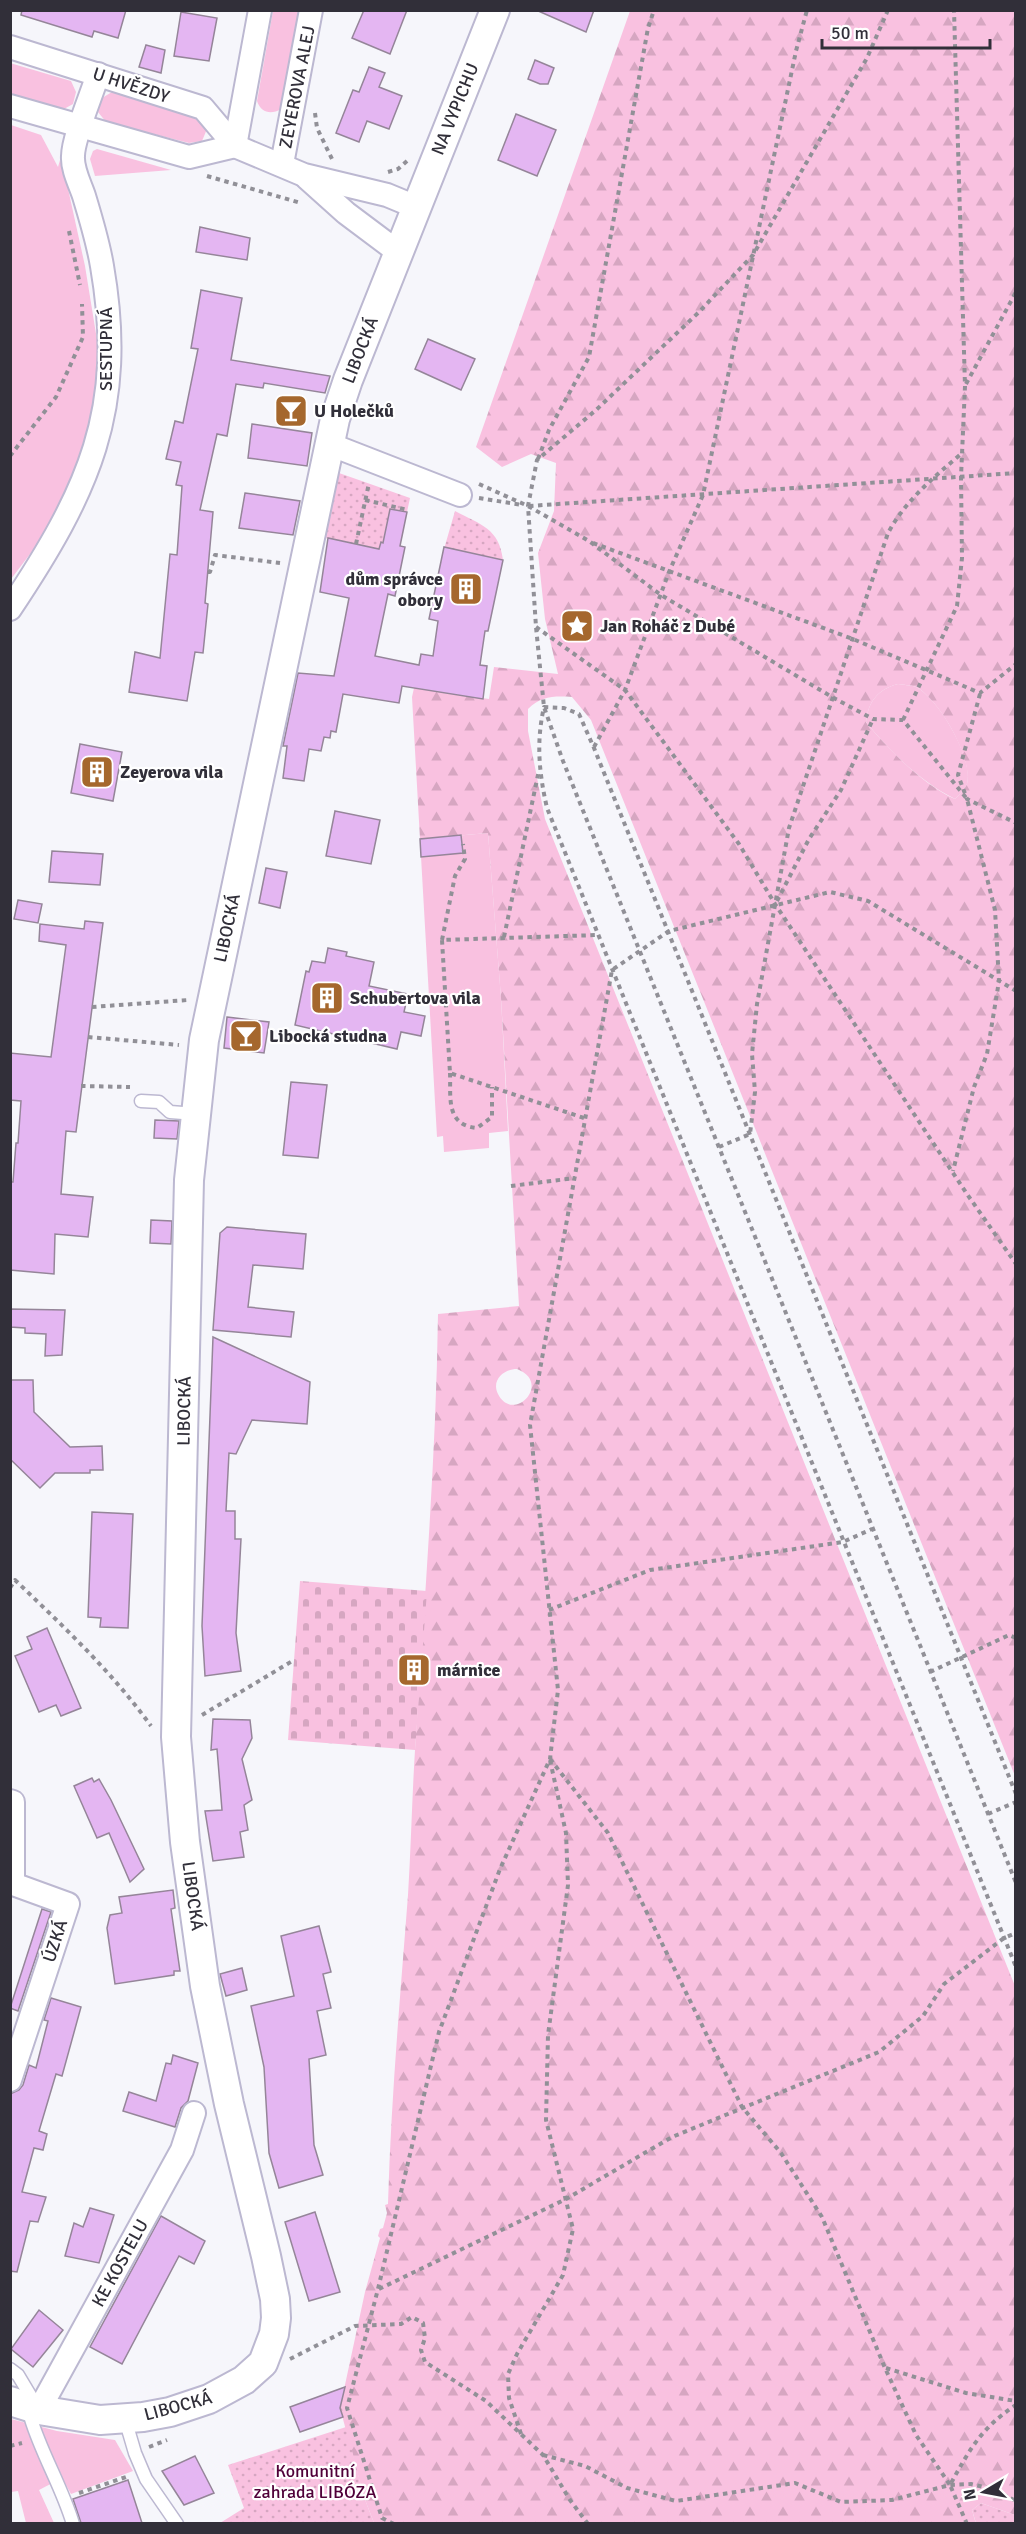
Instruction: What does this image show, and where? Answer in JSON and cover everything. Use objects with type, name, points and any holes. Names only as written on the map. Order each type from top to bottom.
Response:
[{"type":"street","points":[[10,106],[189,157],[235,146],[260,10]]},
{"type":"street","name":"ZEYEROVA ALEJ","points":[[282,164],[311,10]]},
{"type":"street","name":"NA VYPICHU","points":[[416,207],[495,10]]},
{"type":"street","name":"U HVĚZDY","points":[[10,47],[203,108],[235,146],[304,175],[387,195],[416,207]]},
{"type":"street","name":"SESTUPNÁ","points":[[10,609],[71,511],[97,445],[105,406],[110,348],[102,266],[93,225],[72,155],[98,74]]},
{"type":"street","name":"U HVĚZDY","points":[[304,175],[345,213],[398,252]]},
{"type":"street","name":"LIBOCKÁ","points":[[10,2401],[39,2410],[100,2420],[125,2419],[170,2412],[225,2392],[254,2373],[266,2356],[274,2334],[276,2318],[266,2256],[229,2104],[205,1986],[185,1842],[176,1737],[189,1180],[204,1040],[329,444],[348,380],[416,207]]},
{"type":"street","points":[[329,444],[469,489]]},
{"type":"street","name":"ÚZKÁ","points":[[10,1801],[14,1802],[14,1884],[68,1904],[10,2080]]},
{"type":"street","name":"KE KOSTELU","points":[[39,2410],[182,2150],[194,2113]]},
{"type":"lane","points":[[141,1101],[159,1102],[170,1112],[196,1114]]},
{"type":"lane","points":[[10,2369],[18,2375],[39,2410],[32,2419],[37,2438],[73,2523]]},
{"type":"lane","points":[[125,2419],[146,2479],[177,2523]]},
{"type":"path","points":[[654,10],[648,28],[589,357],[549,430],[537,460],[528,506],[544,707],[563,761],[1016,1883]]},
{"type":"path","points":[[594,748],[625,690],[669,572],[703,495],[796,51],[807,10]]},
{"type":"path","points":[[537,460],[630,378],[698,313],[753,255],[867,58],[888,10]]},
{"type":"path","points":[[903,720],[957,606],[962,558],[961,454],[965,386],[954,10]]},
{"type":"path","points":[[314,105],[317,128],[334,162]]},
{"type":"path","points":[[380,175],[398,169],[408,161]]},
{"type":"path","points":[[197,173],[308,205]]},
{"type":"path","points":[[67,222],[80,286]]},
{"type":"path","points":[[965,386],[1016,292]]},
{"type":"path","points":[[10,456],[56,397],[83,337],[82,297]]},
{"type":"path","points":[[750,1134],[755,1092],[752,1054],[757,1004],[789,828],[888,533],[900,511],[932,478],[961,454]]},
{"type":"path","points":[[469,489],[528,506],[1016,473]]},
{"type":"path","points":[[356,544],[369,484]]},
{"type":"path","points":[[469,489],[528,506],[589,541],[661,595],[873,719],[903,720],[967,799],[1016,823]]},
{"type":"path","points":[[366,500],[408,510]]},
{"type":"path","points":[[589,541],[853,639],[980,693]]},
{"type":"path","points":[[208,572],[210,572],[215,555],[290,564]]},
{"type":"path","points":[[536,627],[625,690],[739,844],[775,904],[1016,1264]]},
{"type":"path","points":[[953,1171],[974,1087],[987,1054],[999,981],[995,910],[967,799],[958,775],[980,693],[1016,664]]},
{"type":"path","points":[[544,707],[564,708],[579,714],[594,748],[1016,1794]]},
{"type":"path","points":[[504,937],[539,768],[540,727],[544,707]]},
{"type":"path","points":[[775,904],[809,839],[841,790],[873,719]]},
{"type":"path","points":[[539,768],[547,808],[1016,1967]]},
{"type":"path","points":[[463,844],[465,859],[455,876],[442,940],[453,1114],[459,1122],[468,1127],[477,1128],[492,1117],[492,1088]]},
{"type":"path","points":[[384,2523],[347,2408],[369,2326],[439,2032],[500,1869],[550,1759],[558,1690],[530,1425],[612,970],[669,931],[830,892],[868,901],[1016,991]]},
{"type":"path","points":[[442,940],[598,935]]},
{"type":"path","points":[[92,1007],[190,1000]]},
{"type":"path","points":[[88,1037],[189,1046]]},
{"type":"path","points":[[450,1073],[584,1118]]},
{"type":"path","points":[[719,1147],[750,1134]]},
{"type":"path","points":[[511,1186],[575,1178]]},
{"type":"path","points":[[549,1610],[650,1570],[843,1542],[872,1529]]},
{"type":"path","points":[[10,1588],[15,1580],[89,1652],[132,1700],[165,1747],[189,1723],[294,1660]]},
{"type":"path","points":[[930,1672],[1009,1635],[1016,1638]]},
{"type":"path","points":[[550,1759],[608,1833],[742,2107],[782,2153],[822,2217],[885,2368],[916,2435],[950,2485],[967,2523]]},
{"type":"path","points":[[522,2435],[509,2398],[508,2374],[517,2354],[563,2275],[573,2229],[546,2120],[548,2035],[568,1885],[566,1833],[550,1759]]},
{"type":"path","points":[[988,1814],[1016,1802]]},
{"type":"path","points":[[378,2289],[566,2199],[672,2137],[879,2052],[923,2016],[944,1984],[1004,1938],[1016,1933]]},
{"type":"path","points":[[286,2362],[355,2326],[401,2324],[412,2317],[423,2323],[425,2338],[421,2350],[425,2362],[486,2401],[543,2455],[570,2500],[588,2523]]},
{"type":"path","points":[[885,2368],[966,2393],[1016,2403]]},
{"type":"path","points":[[950,2485],[975,2442],[988,2426],[1016,2403]]},
{"type":"path","points":[[64,2498],[137,2474],[135,2453],[148,2448]]},
{"type":"path","points":[[543,2455],[585,2466],[627,2488],[676,2501],[795,2483],[841,2502],[892,2500],[950,2485],[971,2484],[992,2489],[1016,2501]]},
{"type":"path","points":[[382,2518],[394,2523]]},
{"type":"green space","points":[[273,11],[299,11],[281,109],[270,112],[261,108],[257,101]]},
{"type":"green space","points":[[630,11],[1015,11],[1015,1776],[591,720],[572,697],[548,698],[528,709],[528,731],[545,819],[1015,1986],[1015,2515],[981,2503],[972,2510],[976,2524],[374,2523],[364,2497],[340,2408],[365,2292],[380,2238],[378,2236],[387,2213],[385,2205],[388,2204],[432,1478],[438,1314],[519,1306],[501,998],[488,833],[420,839],[412,697],[414,688],[489,699],[494,667],[558,674],[545,619],[538,553],[554,511],[556,463],[531,454],[502,467],[476,447]],"holes":[[[898,684],[916,687],[925,694],[944,716],[960,745],[965,760],[967,784],[955,799],[919,776],[866,722],[869,708],[875,697],[885,689]],[[517,1369],[527,1375],[531,1383],[531,1391],[527,1398],[512,1405],[505,1402],[498,1394],[496,1384],[503,1373]]]},
{"type":"green space","points":[[10,63],[71,81],[76,92],[73,104],[64,109],[11,94]]},
{"type":"green space","points":[[112,92],[201,118],[207,129],[202,141],[189,143],[106,122],[98,112],[102,98]]},
{"type":"green space","points":[[11,125],[41,135],[58,167],[60,160],[63,166],[85,266],[98,346],[93,413],[76,479],[43,537],[11,579]]},
{"type":"green space","points":[[97,149],[171,170],[95,176],[90,159],[93,151]]},
{"type":"green space","points":[[339,473],[410,498],[407,512],[390,509],[387,526],[404,529],[400,546],[381,542],[379,549],[325,538]]},
{"type":"green space","points":[[455,511],[481,524],[493,534],[501,549],[503,560],[444,549]]},
{"type":"green space","points":[[898,684],[916,687],[925,694],[944,716],[960,745],[968,773],[967,784],[955,799],[930,784],[907,765],[866,722],[869,708],[875,697],[885,689]]},
{"type":"green space","points":[[488,833],[501,998],[508,1131],[489,1133],[489,1148],[444,1152],[443,1136],[437,1137],[420,839]]},
{"type":"green space","points":[[300,1581],[427,1591],[415,1750],[288,1740]],"holes":[[[408,1662],[421,1663],[420,1679],[407,1678]]]},
{"type":"green space","points":[[11,2419],[57,2431],[115,2440],[133,2471],[71,2494],[62,2478],[39,2490],[54,2523],[26,2523],[18,2491],[11,2492]]},
{"type":"green space","name":"Komunitní zahrada LIBÓZA","points":[[346,2427],[364,2497],[374,2523],[220,2523],[244,2508],[228,2465]]},
{"type":"green space","points":[[981,2503],[1015,2515],[1015,2523],[976,2523],[972,2510]]},
{"type":"building","points":[[22,10],[126,10],[118,38],[94,31],[92,37],[21,15]]},
{"type":"building","points":[[364,10],[407,10],[390,54],[352,38]]},
{"type":"building","points":[[536,10],[594,10],[586,32]]},
{"type":"building","points":[[181,12],[217,18],[209,61],[174,56]]},
{"type":"building","points":[[146,45],[165,50],[161,73],[139,67]]},
{"type":"building","points":[[535,60],[554,68],[548,84],[540,84],[528,79]]},
{"type":"building","points":[[369,67],[385,73],[379,87],[402,96],[389,129],[367,121],[359,142],[336,133],[353,90],[359,92]]},
{"type":"building","points":[[516,114],[556,130],[537,176],[498,160]]},
{"type":"building","points":[[200,227],[250,238],[247,260],[196,252]]},
{"type":"building","points":[[201,290],[242,298],[231,360],[330,376],[325,393],[264,383],[263,388],[236,384],[227,436],[217,434],[200,510],[213,512],[205,603],[208,604],[203,653],[195,652],[187,701],[129,692],[135,652],[160,658],[170,554],[177,555],[182,486],[176,485],[181,462],[166,459],[175,421],[183,423],[198,349],[191,348]]},
{"type":"building","points":[[428,339],[475,359],[461,390],[415,369]]},
{"type":"building","points":[[252,424],[312,433],[307,466],[248,458]]},
{"type":"building","points":[[245,493],[300,501],[293,535],[239,528]]},
{"type":"building","points":[[390,509],[407,512],[400,546],[405,547],[395,596],[388,594],[375,656],[419,665],[421,654],[433,656],[438,621],[429,619],[444,547],[503,560],[488,631],[485,631],[480,665],[487,666],[483,699],[402,686],[399,703],[343,694],[336,732],[331,731],[330,738],[324,737],[321,751],[309,749],[304,781],[283,778],[287,746],[283,746],[298,673],[334,676],[349,598],[320,592],[328,538],[379,549],[381,542],[383,543]]},
{"type":"building","name":"Zeyerova vila","points":[[80,744],[122,752],[113,801],[71,793]]},
{"type":"building","points":[[335,811],[380,820],[371,864],[326,856]]},
{"type":"building","points":[[461,835],[463,853],[421,857],[420,839]]},
{"type":"building","points":[[52,851],[103,854],[100,885],[49,882]]},
{"type":"building","points":[[266,868],[287,872],[280,908],[259,903]]},
{"type":"building","points":[[18,900],[42,904],[38,923],[14,919]]},
{"type":"building","points":[[85,921],[103,923],[76,1132],[66,1131],[61,1194],[93,1197],[88,1237],[55,1234],[54,1274],[10,1270],[10,1182],[13,1182],[21,1101],[10,1100],[10,1053],[51,1057],[66,945],[39,941],[40,924],[84,929]]},
{"type":"building","points":[[328,948],[347,952],[346,956],[374,962],[369,986],[408,994],[404,1012],[425,1016],[421,1036],[401,1032],[397,1049],[295,1025],[306,971],[309,972],[312,961],[325,963]]},
{"type":"building","name":"Libocká studna","points":[[227,1017],[269,1022],[264,1053],[224,1048]]},
{"type":"building","points":[[291,1082],[327,1085],[318,1158],[283,1155]]},
{"type":"building","points":[[155,1120],[179,1121],[177,1139],[154,1138]]},
{"type":"building","points":[[151,1220],[172,1221],[171,1244],[150,1243]]},
{"type":"building","points":[[227,1227],[306,1234],[303,1269],[253,1265],[248,1307],[294,1312],[291,1337],[213,1330],[220,1233]]},
{"type":"building","points":[[10,1309],[65,1310],[62,1355],[45,1356],[46,1334],[25,1333],[25,1328],[10,1327]]},
{"type":"building","points":[[213,1337],[310,1382],[307,1424],[252,1420],[236,1454],[229,1453],[226,1511],[235,1511],[235,1539],[241,1539],[236,1633],[241,1671],[205,1676],[202,1626]]},
{"type":"building","points":[[10,1380],[33,1380],[34,1412],[70,1447],[102,1446],[103,1470],[90,1470],[90,1473],[55,1473],[40,1488],[10,1459]]},
{"type":"building","points":[[92,1512],[133,1514],[128,1628],[100,1627],[101,1618],[88,1617]]},
{"type":"building","points":[[47,1628],[81,1708],[61,1716],[56,1705],[39,1712],[15,1656],[32,1649],[27,1637]]},
{"type":"building","points":[[213,1719],[250,1720],[252,1738],[242,1759],[252,1800],[244,1805],[248,1830],[240,1832],[244,1857],[213,1861],[205,1811],[222,1810],[217,1749],[211,1750]]},
{"type":"building","points":[[92,1778],[94,1782],[99,1779],[111,1800],[144,1869],[130,1882],[109,1833],[97,1838],[74,1786]]},
{"type":"building","points":[[173,1890],[175,1908],[171,1909],[180,1971],[174,1971],[174,1975],[115,1984],[107,1928],[110,1915],[122,1913],[119,1897]]},
{"type":"building","points":[[42,1909],[51,1912],[18,2011],[10,2008]]},
{"type":"building","points":[[319,1926],[331,1972],[323,1974],[331,2008],[317,2011],[326,2055],[309,2059],[314,2145],[323,2175],[279,2188],[269,2153],[264,2067],[251,2006],[294,1996],[281,1936]]},
{"type":"building","points":[[242,1968],[247,1990],[226,1996],[220,1974]]},
{"type":"building","points":[[51,1998],[81,2007],[62,2076],[56,2074],[39,2131],[47,2134],[43,2150],[34,2148],[22,2192],[46,2197],[38,2222],[30,2221],[17,2272],[10,2271],[10,2094],[19,2090],[23,2085],[29,2065],[36,2068],[48,2021],[44,2020]]},
{"type":"building","points":[[173,2055],[198,2063],[188,2101],[181,2108],[175,2127],[123,2111],[129,2092],[156,2101],[166,2063],[171,2064]]},
{"type":"building","points":[[90,2208],[114,2215],[99,2263],[65,2256],[74,2223],[83,2227]]},
{"type":"building","points":[[315,2212],[340,2292],[309,2301],[285,2222]]},
{"type":"building","points":[[161,2216],[205,2241],[194,2264],[179,2256],[122,2364],[90,2347]]},
{"type":"building","points":[[39,2310],[63,2330],[33,2367],[11,2349]]},
{"type":"building","points":[[345,2387],[340,2408],[343,2417],[300,2432],[290,2407]]},
{"type":"building","points":[[195,2456],[214,2493],[184,2505],[162,2471]]},
{"type":"building","points":[[128,2480],[142,2523],[81,2523],[73,2499]]},
{"type":"place","name":"U Holečků","points":[[291,411]]},
{"type":"place","name":"dům správce obory","points":[[466,589]]},
{"type":"place","name":"Jan Roháč z Dubé","points":[[577,626]]},
{"type":"place","name":"Zeyerova vila","points":[[97,772]]},
{"type":"place","name":"Schubertova vila","points":[[327,998]]},
{"type":"place","name":"Libocká studna","points":[[246,1036]]},
{"type":"place","name":"márnice","points":[[414,1670]]}]
